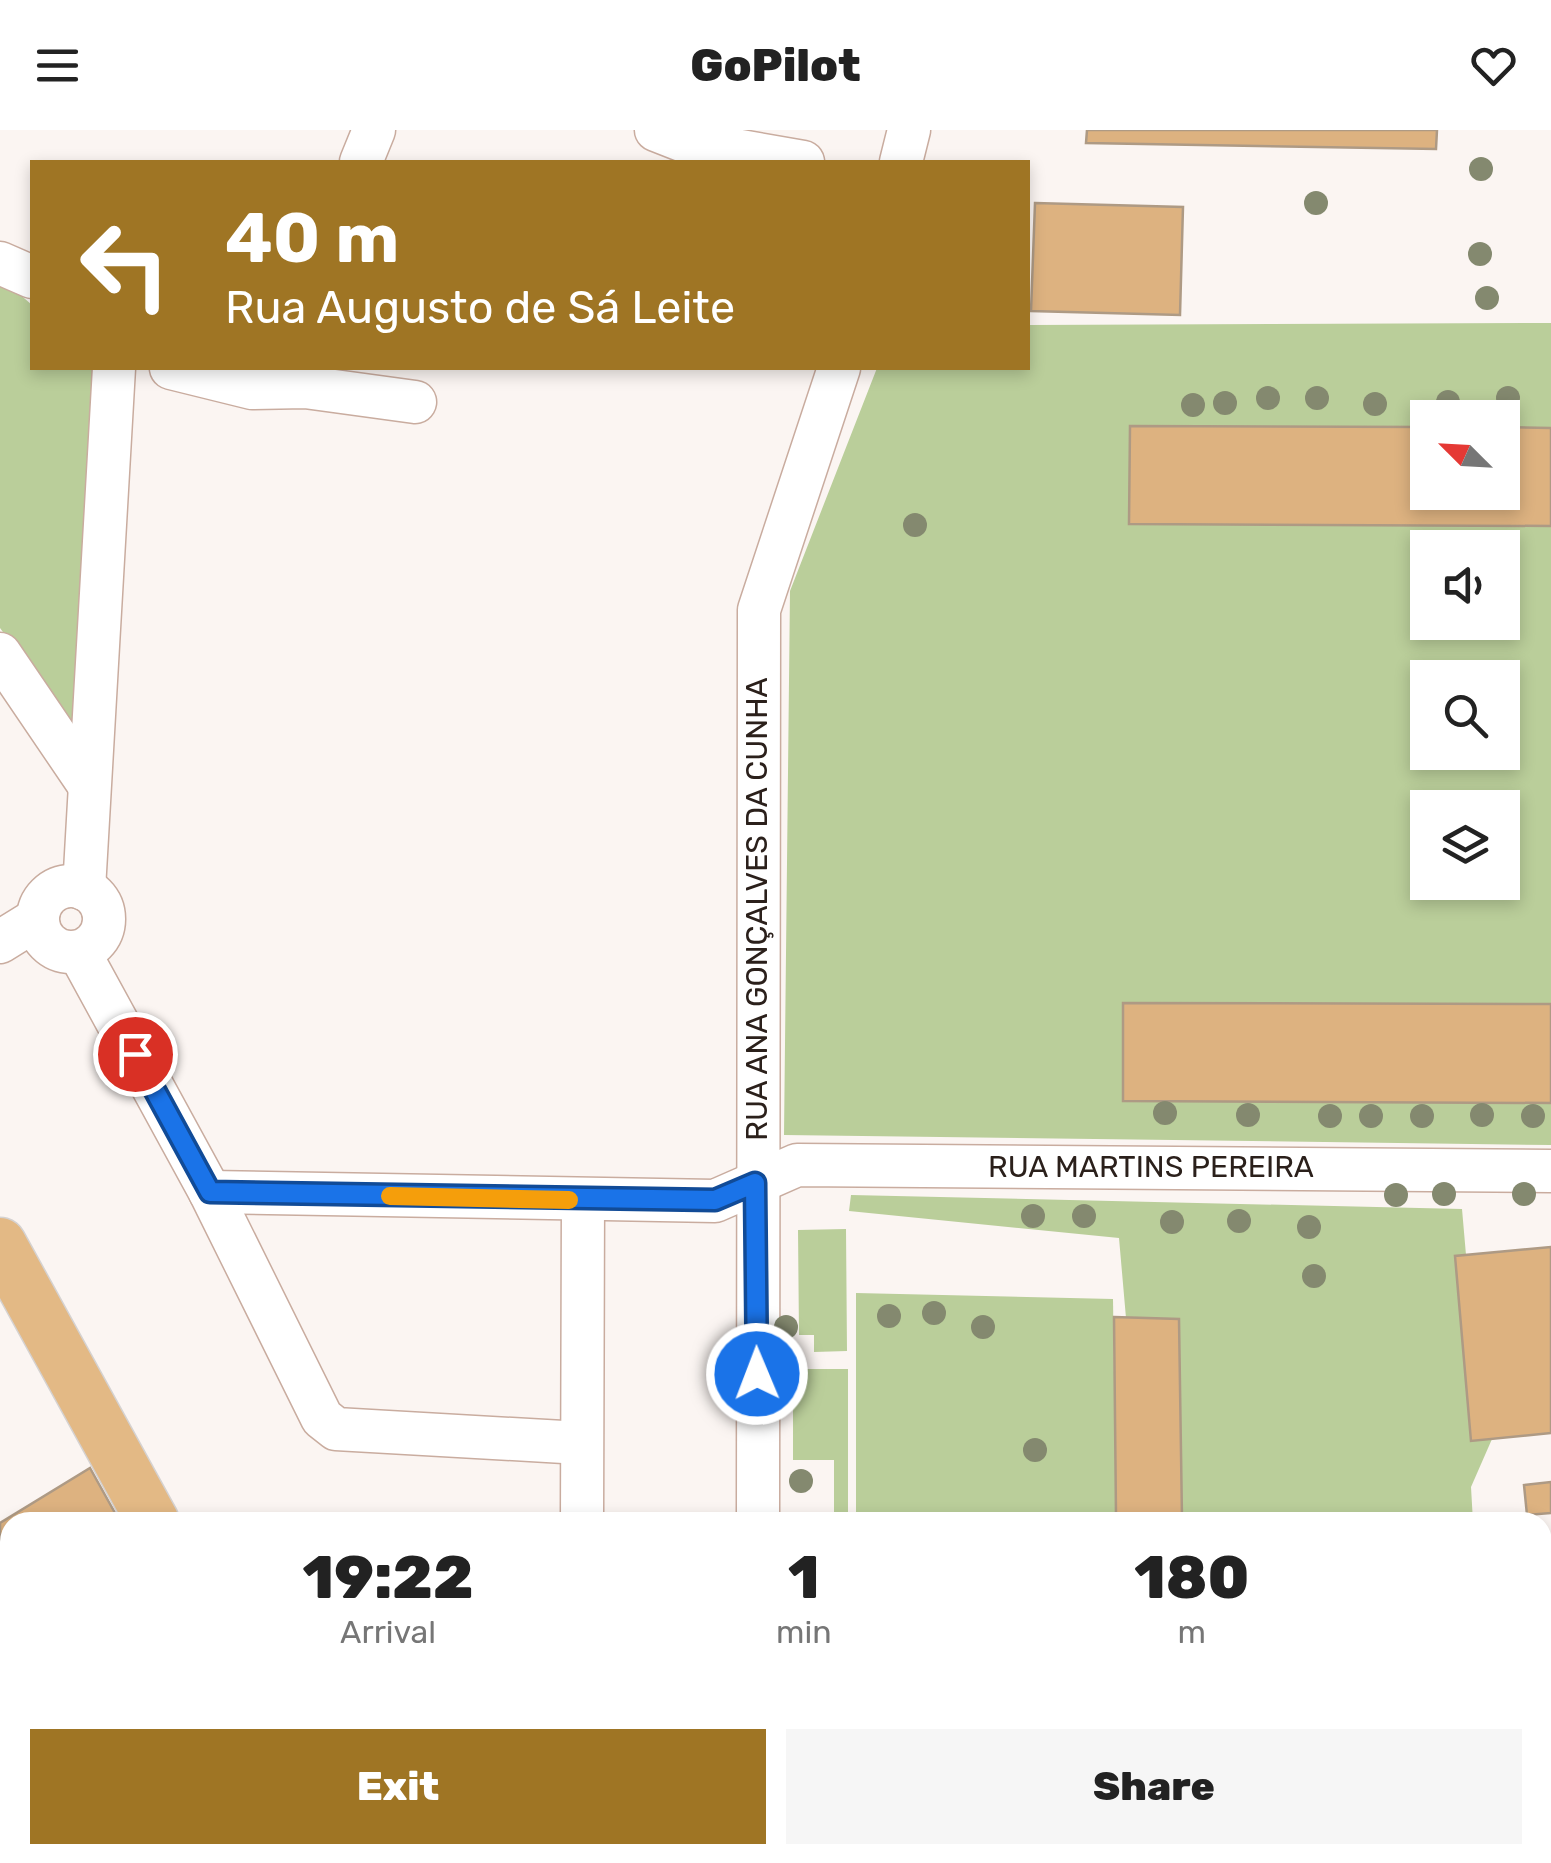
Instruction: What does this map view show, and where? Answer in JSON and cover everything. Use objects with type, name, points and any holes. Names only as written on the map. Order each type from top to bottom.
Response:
[{"type":"main road","points":[[0,1244],[147,1512]]},
{"type":"street","points":[[362,160],[374,130]]},
{"type":"street","points":[[656,130],[684,141],[792,160]]},
{"type":"street","points":[[901,160],[909,130]]},
{"type":"street","points":[[84,889],[87,782],[114,370]]},
{"type":"street","points":[[200,370],[258,374],[305,387],[415,402]]},
{"type":"street","name":"RUA ANA GONÇALVES DA CUNHA","points":[[758,1512],[755,1183],[759,610],[838,370]]},
{"type":"street","points":[[0,654],[87,782]]},
{"type":"street","points":[[0,942],[38,919],[49,894],[66,886],[84,889],[98,900],[104,921],[96,941],[78,952],[50,946],[38,919]]},
{"type":"street","points":[[78,952],[210,1192],[322,1418],[336,1429],[581,1443]]},
{"type":"street","name":"RUA MARTINS PEREIRA","points":[[210,1192],[715,1200],[797,1166],[1551,1172]]},
{"type":"street","points":[[582,1512],[584,1200]]},
{"type":"green space","points":[[0,277],[30,303],[30,370],[98,370],[79,737],[0,628]]},
{"type":"green space","points":[[1551,323],[1551,1145],[784,1135],[790,591],[876,370],[1030,370],[1030,325]]},
{"type":"green space","points":[[851,1195],[1462,1209],[1466,1255],[1455,1257],[1471,1440],[1492,1439],[1471,1487],[1472,1512],[1182,1512],[1179,1319],[1126,1318],[1119,1238],[849,1211]]},
{"type":"green space","points":[[846,1229],[847,1351],[814,1352],[814,1335],[799,1335],[798,1230]]},
{"type":"green space","points":[[856,1293],[1113,1299],[1116,1512],[856,1512]]},
{"type":"green space","points":[[793,1369],[848,1369],[848,1512],[834,1512],[834,1460],[793,1460]]},
{"type":"building","points":[[1087,130],[1437,130],[1436,149],[1086,143]]},
{"type":"building","points":[[1035,203],[1183,207],[1180,315],[1031,311]]},
{"type":"building","points":[[1130,426],[1410,427],[1410,510],[1520,510],[1520,427],[1551,428],[1551,526],[1129,524]]},
{"type":"building","points":[[1123,1003],[1551,1004],[1551,1103],[1123,1101]]},
{"type":"building","points":[[1551,1247],[1551,1433],[1471,1441],[1455,1256]]},
{"type":"building","points":[[1114,1317],[1179,1319],[1182,1512],[1116,1512]]},
{"type":"building","points":[[90,1468],[114,1512],[18,1512]]},
{"type":"building","points":[[1551,1482],[1551,1512],[1527,1512],[1524,1485]]},
{"type":"slow traffic","points":[[390,1196],[569,1200]]},
{"type":"route","points":[[135,1054],[210,1192],[715,1200],[755,1183],[757,1374]]}]
